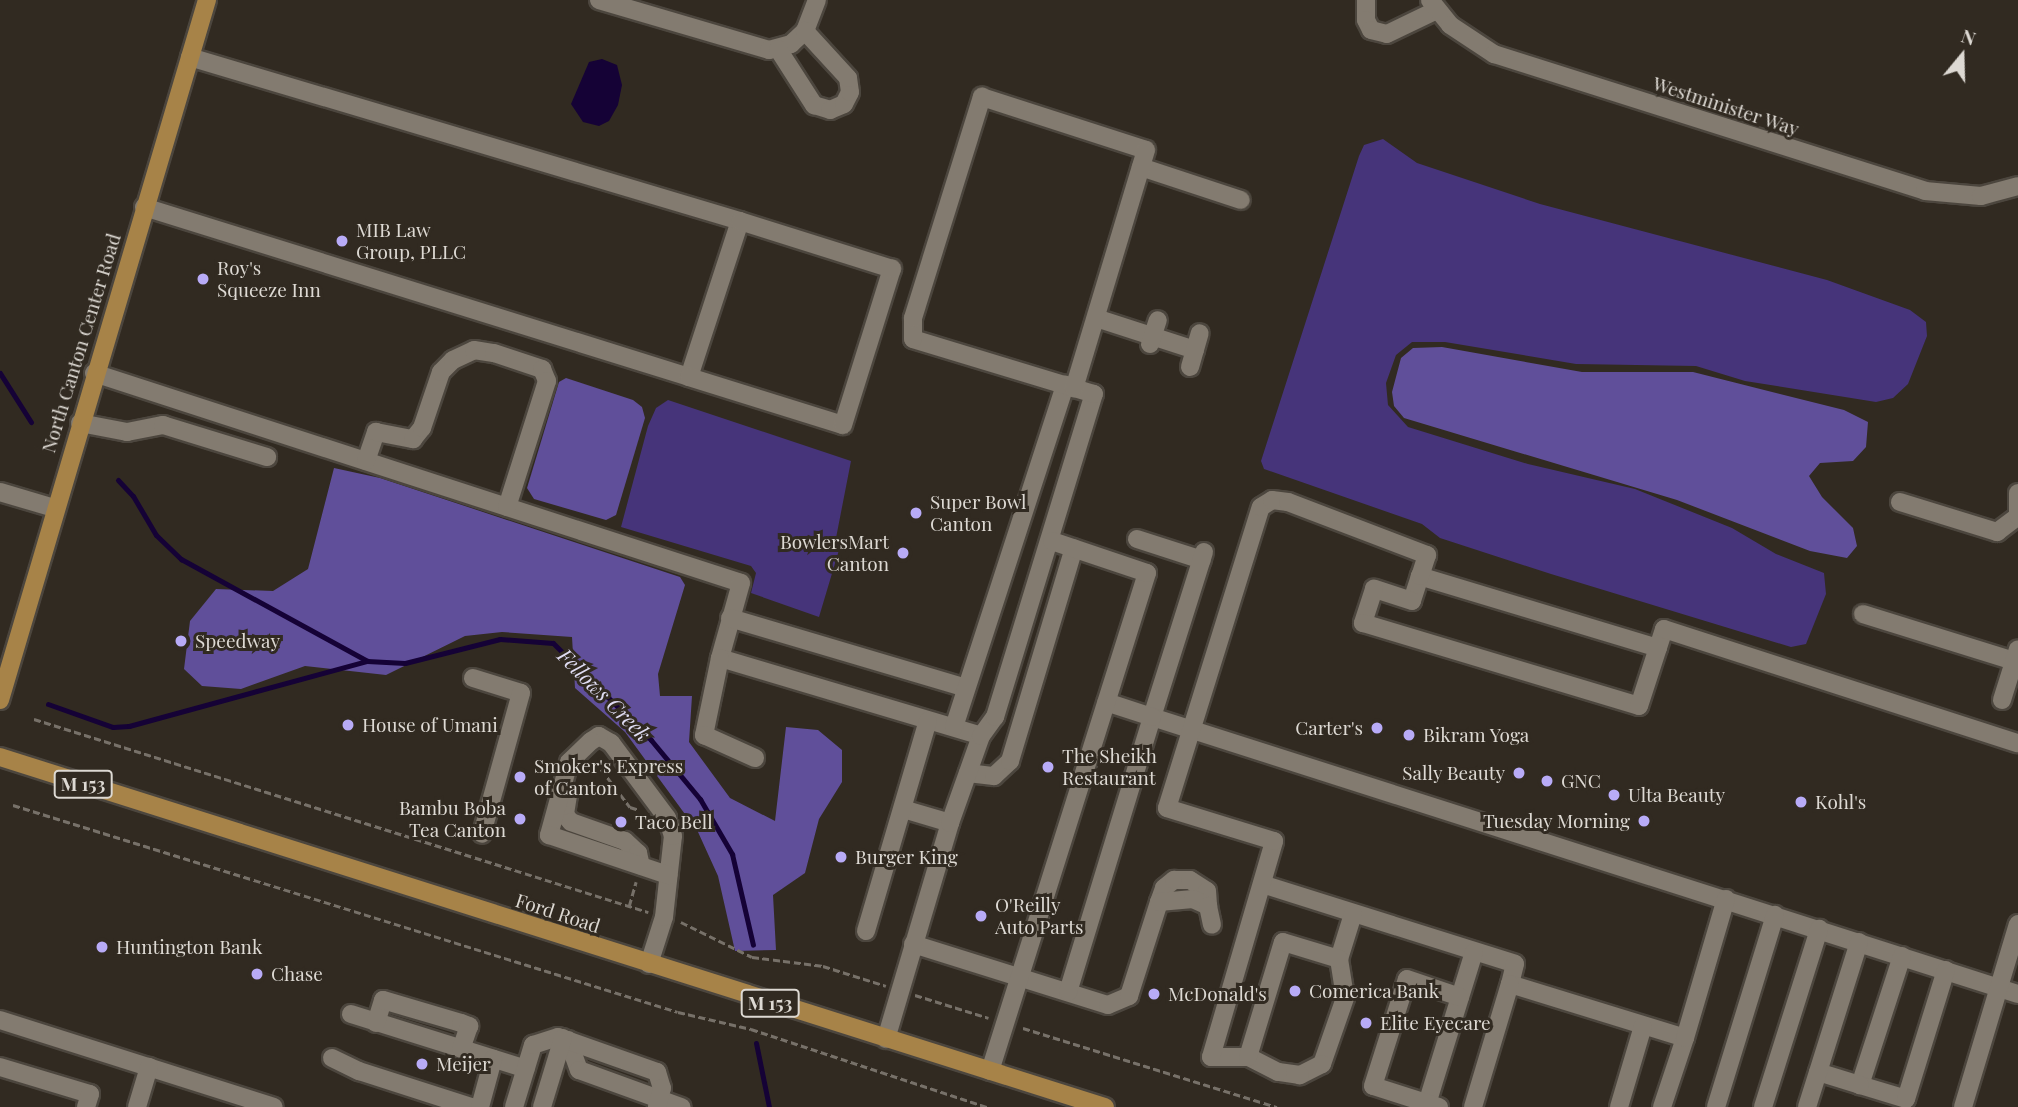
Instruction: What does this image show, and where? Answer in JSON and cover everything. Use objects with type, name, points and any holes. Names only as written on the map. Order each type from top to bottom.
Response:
[{"type":"main road","name":"North Canton Center Road","points":[[0,700],[54,508],[207,0]]},
{"type":"main road","name":"Ford Road","points":[[0,757],[1105,1107]]},
{"type":"street","points":[[599,0],[757,49],[778,49],[805,31],[817,0]]},
{"type":"street","name":"Westminister Way","points":[[1366,0],[1366,20],[1371,30],[1387,34],[1433,5],[1472,42],[1494,54],[1925,191],[1980,195],[2018,186]]},
{"type":"street","points":[[778,49],[814,105],[830,110],[844,104],[850,92],[848,78],[805,31]]},
{"type":"street","points":[[144,207],[843,425],[892,269],[740,220],[190,57]]},
{"type":"street","points":[[886,1039],[950,824],[981,736],[995,717],[1093,407],[1094,394],[1070,387],[913,339],[913,318],[982,97],[1146,150],[1096,318],[1070,387],[954,727]]},
{"type":"street","points":[[1141,167],[1241,200]]},
{"type":"street","points":[[689,377],[740,220]]},
{"type":"street","points":[[1096,318],[1154,333],[1195,350]]},
{"type":"street","points":[[366,461],[376,432],[413,439],[422,428],[441,372],[453,360],[474,351],[494,353],[542,369],[547,381],[507,507]]},
{"type":"street","points":[[94,373],[741,583],[720,658],[704,735],[755,758]]},
{"type":"street","points":[[80,423],[127,432],[163,425],[267,457]]},
{"type":"street","points":[[0,492],[54,508]]},
{"type":"street","points":[[1900,502],[1997,532],[2018,516],[2018,493]]},
{"type":"street","points":[[1353,914],[1339,958],[1345,998],[1322,1064],[1300,1075],[1278,1072],[1248,1057],[1211,1057],[1274,841],[1167,808],[1261,507],[1272,500],[1288,502],[1426,555],[1412,601],[1374,589],[1363,623],[1639,706],[1664,629],[2018,743]]},
{"type":"street","points":[[990,1072],[1147,573],[1052,541]]},
{"type":"street","points":[[1068,992],[1203,556],[1135,543],[1128,567]]},
{"type":"street","points":[[968,773],[994,776],[1010,761],[1074,548]]},
{"type":"street","points":[[1420,576],[1657,648]]},
{"type":"street","points":[[1863,614],[2016,655],[2002,700]]},
{"type":"street","points":[[730,618],[966,688]]},
{"type":"street","points":[[720,658],[981,736]]},
{"type":"street","points":[[473,678],[521,693],[481,834]]},
{"type":"street","points":[[1106,702],[2018,994]]},
{"type":"street","points":[[866,931],[928,721]]},
{"type":"street","points":[[649,964],[664,917],[673,836],[667,818],[611,743],[599,736],[574,753],[549,835],[668,875]]},
{"type":"street","points":[[611,743],[589,753],[577,764],[565,815],[570,822],[625,841],[638,853],[641,866]]},
{"type":"street","points":[[903,809],[950,824]]},
{"type":"street","points":[[913,944],[1108,1005],[1129,996],[1164,888],[1174,880],[1190,880],[1207,891],[1212,925]]},
{"type":"street","points":[[1262,884],[1515,964],[1473,1107]]},
{"type":"street","points":[[1662,1107],[1726,900]]},
{"type":"street","points":[[1716,1107],[1775,915]]},
{"type":"street","points":[[1963,1107],[2018,924]]},
{"type":"street","points":[[1763,1107],[1819,929]]},
{"type":"street","points":[[1248,1057],[1283,942],[1339,958]]},
{"type":"street","points":[[1807,1107],[1859,942]]},
{"type":"street","points":[[1460,996],[1407,979],[1373,1086],[1431,1106],[1474,952]]},
{"type":"street","points":[[1860,1085],[1902,956]]},
{"type":"street","points":[[1818,1072],[1906,1099],[1946,970]]},
{"type":"street","points":[[1510,984],[1685,1038]]},
{"type":"street","points":[[351,1014],[376,1023],[383,1000],[461,1023],[469,1026],[461,1049],[526,1069]]},
{"type":"street","points":[[0,1020],[274,1107]]},
{"type":"street","points":[[1619,1107],[1643,1026]]},
{"type":"street","points":[[514,1107],[533,1045],[544,1038],[565,1039],[657,1072],[658,1102]]},
{"type":"street","points":[[565,1039],[579,1070],[658,1102],[681,1107]]},
{"type":"street","points":[[542,1107],[565,1039]]},
{"type":"street","points":[[332,1058],[359,1071],[471,1107]]},
{"type":"street","points":[[480,1107],[493,1059]]},
{"type":"street","points":[[0,1067],[90,1094],[86,1107]]},
{"type":"street","points":[[137,1107],[149,1067]]},
{"type":"path","points":[[34,719],[647,912]]},
{"type":"path","points":[[589,753],[630,807],[643,811]]},
{"type":"path","points":[[13,805],[678,1012],[751,1029],[987,1107]]},
{"type":"path","points":[[629,906],[635,888]]},
{"type":"path","points":[[676,920],[735,951],[795,962]]},
{"type":"path","points":[[1019,1027],[1277,1107]]},
{"type":"shaded area","points":[[602,59],[617,65],[622,85],[618,105],[609,121],[599,126],[583,122],[571,104],[589,62]]},
{"type":"shaded area","points":[[1383,139],[1417,163],[1540,204],[1827,280],[1910,310],[1926,322],[1927,336],[1908,384],[1893,398],[1876,402],[1745,381],[1696,366],[1576,364],[1445,342],[1412,342],[1396,355],[1386,383],[1388,405],[1408,427],[1528,464],[1635,489],[1732,528],[1776,554],[1824,573],[1826,594],[1806,644],[1791,647],[1551,574],[1440,538],[1422,524],[1264,469],[1261,461],[1359,156],[1364,145]]},
{"type":"shaded area","points":[[1442,347],[1582,372],[1693,372],[1844,410],[1868,422],[1866,447],[1853,461],[1820,463],[1809,476],[1822,497],[1853,528],[1857,546],[1847,558],[1810,551],[1677,500],[1404,418],[1394,406],[1392,392],[1401,358],[1413,348]]},
{"type":"shaded area","points":[[566,378],[633,400],[642,407],[645,418],[616,515],[606,520],[534,499],[527,488],[559,382]]},
{"type":"shaded area","points":[[668,400],[851,461],[836,538],[839,550],[819,617],[751,593],[756,573],[751,566],[621,527],[648,426],[656,408]]},
{"type":"shaded area","points":[[334,468],[380,478],[680,577],[685,585],[658,674],[660,696],[692,696],[689,742],[730,798],[775,821],[786,727],[818,730],[842,750],[842,782],[819,819],[805,873],[773,895],[776,950],[735,951],[718,876],[698,832],[625,732],[575,688],[572,637],[502,632],[465,636],[386,675],[305,666],[241,689],[202,686],[184,669],[190,621],[216,589],[273,591],[308,569]]},
{"type":"waterway","points":[[0,373],[31,422]]},
{"type":"waterway","points":[[118,480],[133,496],[156,535],[181,559],[367,661]]},
{"type":"waterway","name":"Fellows Creek","points":[[48,704],[113,727],[129,726],[367,661],[405,663],[500,639],[553,643],[651,740],[700,799],[732,854],[753,945]]},
{"type":"waterway","name":"Fellows Creek","points":[[756,1043],[769,1107]]},
{"type":"place","name":"MIB Law Group, PLLC","points":[[342,241]]},
{"type":"place","name":"Roy's Squeeze Inn","points":[[203,279]]},
{"type":"place","name":"Super Bowl Canton","points":[[916,513]]},
{"type":"place","name":"BowlersMart Canton","points":[[903,553]]},
{"type":"place","name":"Speedway","points":[[181,641]]},
{"type":"place","name":"House of Umani","points":[[348,725]]},
{"type":"place","name":"Carter's","points":[[1377,728]]},
{"type":"place","name":"Bikram Yoga","points":[[1409,735]]},
{"type":"place","name":"The Sheikh Restaurant","points":[[1048,767]]},
{"type":"place","name":"Sally Beauty","points":[[1519,773]]},
{"type":"place","name":"Smoker's Express of Canton","points":[[520,777]]},
{"type":"place","name":"GNC","points":[[1547,781]]},
{"type":"place","name":"Ulta Beauty","points":[[1614,795]]},
{"type":"place","name":"Kohl's","points":[[1801,802]]},
{"type":"place","name":"Bambu Boba Tea Canton","points":[[520,819]]},
{"type":"place","name":"Tuesday Morning","points":[[1644,821]]},
{"type":"place","name":"Taco Bell","points":[[621,822]]},
{"type":"place","name":"Burger King","points":[[841,857]]},
{"type":"place","name":"O'Reilly Auto Parts","points":[[981,916]]},
{"type":"place","name":"Huntington Bank","points":[[102,947]]},
{"type":"place","name":"Chase","points":[[257,974]]},
{"type":"place","name":"Comerica Bank","points":[[1295,991]]},
{"type":"place","name":"McDonald's","points":[[1154,994]]},
{"type":"place","name":"Elite Eyecare","points":[[1366,1023]]},
{"type":"place","name":"Meijer","points":[[422,1064]]}]
